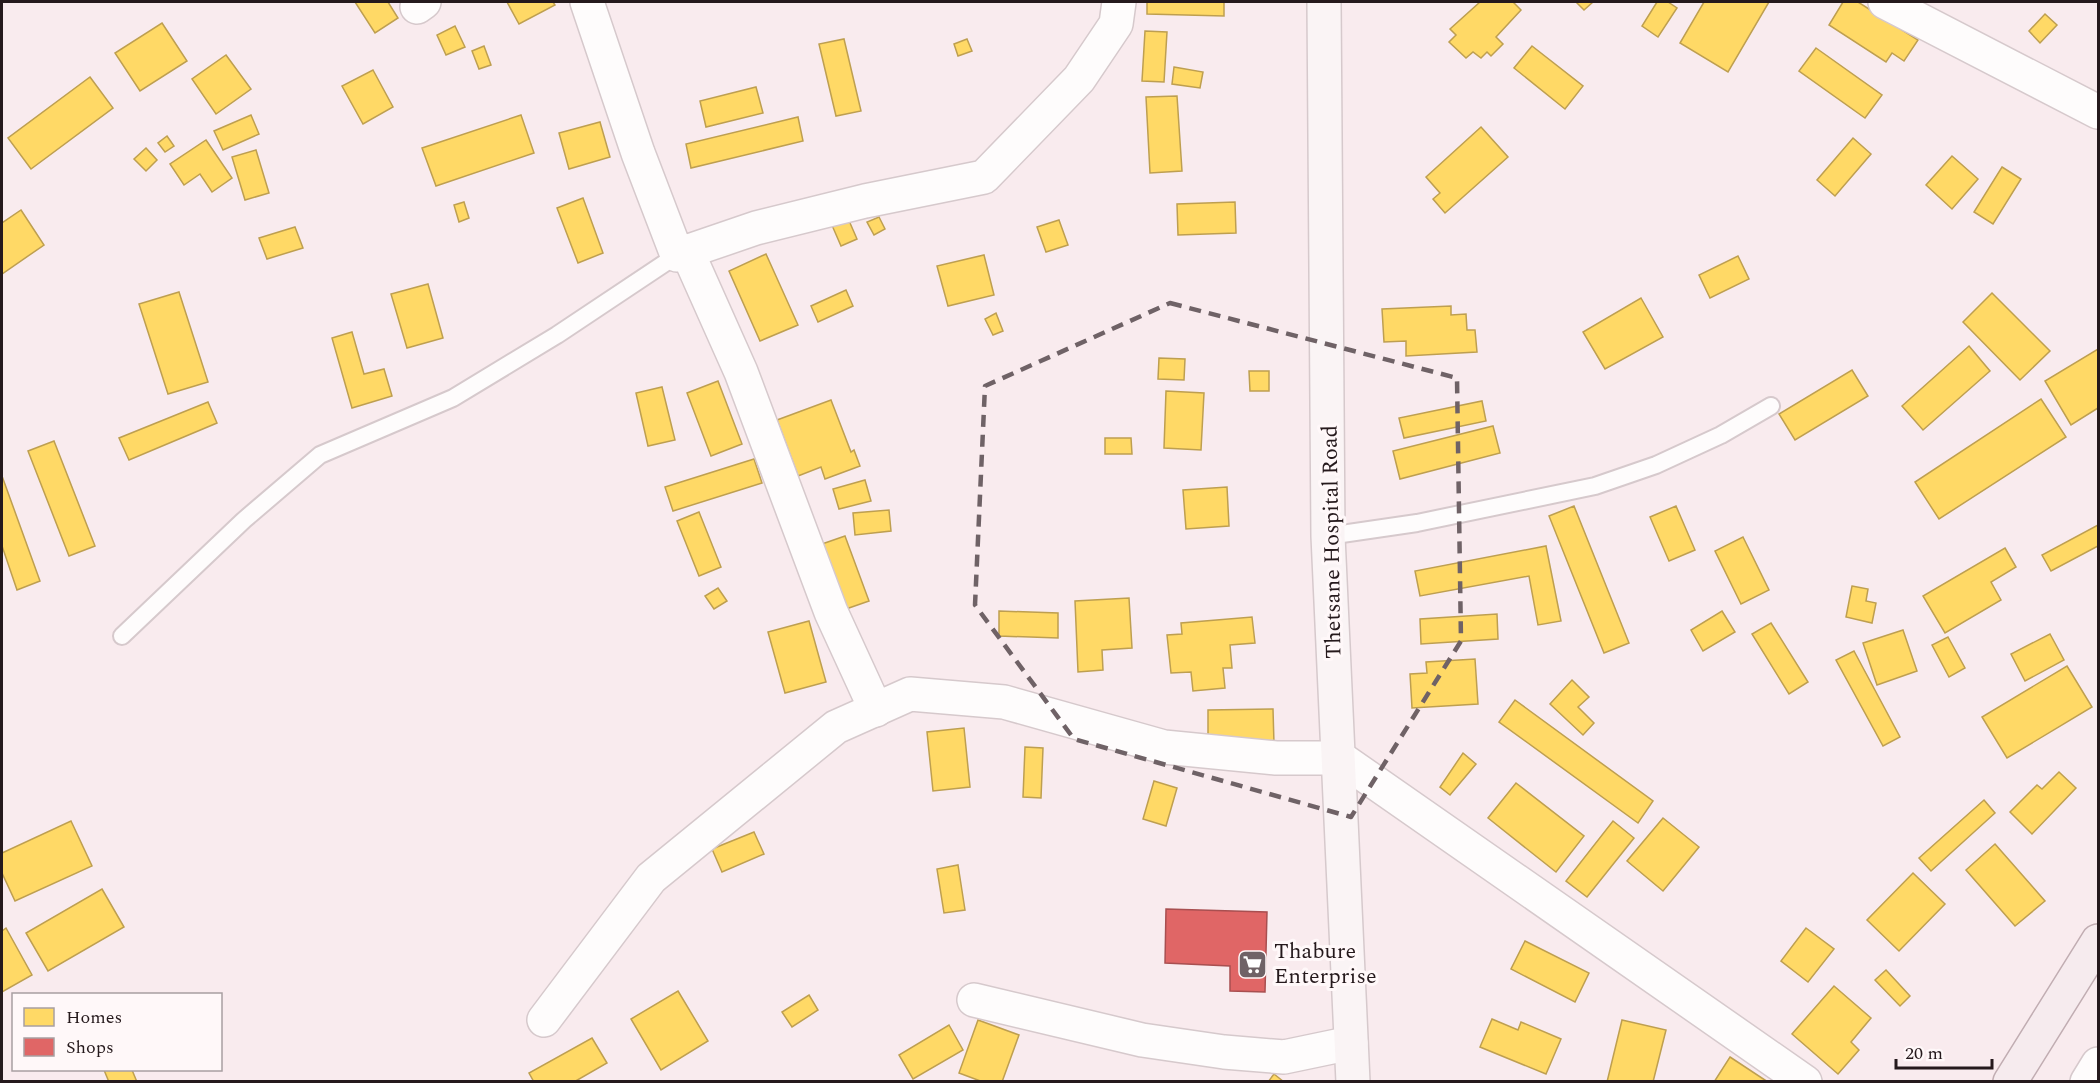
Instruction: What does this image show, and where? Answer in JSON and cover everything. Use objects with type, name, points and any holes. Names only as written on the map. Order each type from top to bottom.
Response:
[{"type":"main road","name":"Thetsane Hospital Road","points":[[1324,2],[1328,536],[1340,758],[1353,1082]]},
{"type":"main road","points":[[2010,1082],[2098,941]]},
{"type":"street","points":[[587,2],[638,153],[682,253],[741,372],[831,612],[876,710]]},
{"type":"street","points":[[682,253],[756,228],[864,201],[984,177],[1079,79],[1116,24],[1119,2]]},
{"type":"street","points":[[1885,2],[2098,112]]},
{"type":"street","points":[[544,1020],[651,878],[836,727],[910,694],[1004,702],[1164,747],[1276,758],[1340,758],[1805,1082]]},
{"type":"street","points":[[974,1000],[1142,1040],[1224,1052],[1284,1057],[1351,1043]]},
{"type":"street","points":[[2086,1082],[2098,1064]]},
{"type":"lane","points":[[122,636],[244,520],[320,455],[453,398],[557,335],[682,253]]},
{"type":"lane","points":[[1328,536],[1418,523],[1595,486],[1656,465],[1721,435],[1771,406]]},
{"type":"highlighted area","points":[[1170,303],[1457,378],[1461,641],[1351,817],[1074,739],[975,605],[985,386]]},
{"type":"building: Homes","points":[[355,2],[388,2],[398,18],[375,33]]},
{"type":"building: Homes","points":[[507,2],[553,2],[555,5],[519,24]]},
{"type":"building: Homes","points":[[1147,2],[1224,2],[1224,16],[1147,14]]},
{"type":"building: Homes","points":[[1480,2],[1513,2],[1521,10],[1496,37],[1503,44],[1491,56],[1487,52],[1481,58],[1473,52],[1466,58],[1449,42],[1456,35],[1450,29]]},
{"type":"building: Homes","points":[[1576,2],[1593,2],[1584,10]]},
{"type":"building: Homes","points":[[1657,2],[1668,2],[1677,8],[1658,37],[1642,26]]},
{"type":"building: Homes","points":[[1704,2],[1769,2],[1728,72],[1680,43]]},
{"type":"building: Homes","points":[[1843,2],[1858,2],[1918,40],[1904,61],[1892,53],[1886,62],[1829,25]]},
{"type":"building: Homes","points":[[2045,14],[2057,25],[2040,43],[2029,31]]},
{"type":"building: Homes","points":[[162,23],[187,61],[140,91],[115,53]]},
{"type":"building: Homes","points":[[455,26],[465,47],[446,55],[437,35]]},
{"type":"building: Homes","points":[[1145,31],[1167,32],[1164,82],[1142,81]]},
{"type":"building: Homes","points":[[844,39],[861,111],[836,116],[819,44]]},
{"type":"building: Homes","points":[[967,39],[972,51],[958,56],[954,44]]},
{"type":"building: Homes","points":[[484,46],[491,65],[479,69],[472,51]]},
{"type":"building: Homes","points":[[1532,46],[1583,86],[1565,109],[1514,68]]},
{"type":"building: Homes","points":[[1816,48],[1882,95],[1865,118],[1799,71]]},
{"type":"building: Homes","points":[[226,55],[251,89],[216,114],[192,79]]},
{"type":"building: Homes","points":[[1174,67],[1203,72],[1200,88],[1172,84]]},
{"type":"building: Homes","points":[[373,70],[393,107],[363,124],[342,86]]},
{"type":"building: Homes","points":[[90,77],[113,108],[31,169],[8,138]]},
{"type":"building: Homes","points":[[756,87],[763,113],[706,127],[700,101]]},
{"type":"building: Homes","points":[[1177,96],[1182,171],[1150,173],[1146,97]]},
{"type":"building: Homes","points":[[251,115],[259,134],[223,150],[214,131]]},
{"type":"building: Homes","points":[[521,115],[534,153],[436,186],[422,148]]},
{"type":"building: Homes","points":[[798,117],[803,141],[691,168],[686,144]]},
{"type":"building: Homes","points":[[600,122],[610,157],[569,169],[559,133]]},
{"type":"building: Homes","points":[[1481,127],[1508,157],[1445,213],[1433,199],[1440,193],[1426,177]]},
{"type":"building: Homes","points":[[167,136],[174,146],[165,152],[158,143]]},
{"type":"building: Homes","points":[[1853,138],[1871,154],[1835,196],[1817,180]]},
{"type":"building: Homes","points":[[206,140],[232,178],[212,192],[200,174],[184,185],[170,164]]},
{"type":"building: Homes","points":[[146,148],[157,160],[146,171],[134,159]]},
{"type":"building: Homes","points":[[256,150],[269,193],[245,200],[232,157]]},
{"type":"building: Homes","points":[[1952,156],[1978,179],[1952,209],[1926,185]]},
{"type":"building: Homes","points":[[2002,167],[2021,179],[1993,224],[1974,212]]},
{"type":"building: Homes","points":[[583,198],[603,253],[578,263],[557,208]]},
{"type":"building: Homes","points":[[464,202],[469,218],[459,222],[454,205]]},
{"type":"building: Homes","points":[[1235,202],[1236,233],[1178,235],[1177,204]]},
{"type":"building: Homes","points":[[21,210],[44,245],[2,274],[2,223]]},
{"type":"building: Homes","points":[[847,216],[857,239],[841,246],[831,223]]},
{"type":"building: Homes","points":[[879,217],[885,229],[874,235],[867,222]]},
{"type":"building: Homes","points":[[1059,220],[1068,245],[1046,252],[1037,227]]},
{"type":"building: Homes","points":[[295,227],[303,248],[267,259],[259,238]]},
{"type":"building: Homes","points":[[766,254],[798,325],[760,341],[729,271]]},
{"type":"building: Homes","points":[[984,255],[994,295],[948,306],[937,266]]},
{"type":"building: Homes","points":[[1738,256],[1749,279],[1710,298],[1699,275]]},
{"type":"building: Homes","points":[[428,284],[443,338],[407,348],[391,294]]},
{"type":"building: Homes","points":[[846,290],[853,306],[818,322],[811,306]]},
{"type":"building: Homes","points":[[179,292],[208,382],[168,394],[139,304]]},
{"type":"building: Homes","points":[[1992,293],[2050,351],[2020,380],[1963,322]]},
{"type":"building: Homes","points":[[1641,298],[1663,337],[1605,369],[1583,332]]},
{"type":"building: Homes","points":[[1451,306],[1451,315],[1466,314],[1467,330],[1475,330],[1477,352],[1406,356],[1406,341],[1384,342],[1382,309]]},
{"type":"building: Homes","points":[[996,313],[1003,331],[993,335],[985,319]]},
{"type":"building: Homes","points":[[352,332],[364,374],[384,369],[392,396],[352,408],[332,338]]},
{"type":"building: Homes","points":[[1969,346],[1990,371],[1923,430],[1902,406]]},
{"type":"building: Homes","points":[[2098,349],[2098,408],[2071,425],[2045,381]]},
{"type":"building: Homes","points":[[1159,358],[1185,359],[1184,380],[1158,379]]},
{"type":"building: Homes","points":[[1852,370],[1868,396],[1795,440],[1779,414]]},
{"type":"building: Homes","points":[[1249,371],[1269,371],[1269,391],[1250,391]]},
{"type":"building: Homes","points":[[718,381],[742,444],[711,456],[687,393]]},
{"type":"building: Homes","points":[[662,387],[675,440],[648,446],[636,393]]},
{"type":"building: Homes","points":[[1166,391],[1204,393],[1201,450],[1164,448]]},
{"type":"building: Homes","points":[[2041,399],[2066,437],[1939,519],[1915,482]]},
{"type":"building: Homes","points":[[831,400],[851,452],[854,450],[860,466],[825,479],[821,467],[798,476],[777,420]]},
{"type":"building: Homes","points":[[1482,401],[1486,421],[1404,438],[1399,418]]},
{"type":"building: Homes","points":[[208,402],[217,423],[129,460],[119,438]]},
{"type":"building: Homes","points":[[1493,426],[1500,453],[1400,479],[1393,451]]},
{"type":"building: Homes","points":[[1105,438],[1131,438],[1132,454],[1105,454]]},
{"type":"building: Homes","points":[[54,441],[95,546],[69,556],[28,451]]},
{"type":"building: Homes","points":[[754,459],[762,483],[673,511],[665,487]]},
{"type":"building: Homes","points":[[2,476],[40,581],[17,590],[2,546]]},
{"type":"building: Homes","points":[[865,480],[871,501],[839,509],[833,489]]},
{"type":"building: Homes","points":[[1227,487],[1229,526],[1186,529],[1183,490]]},
{"type":"building: Homes","points":[[1574,506],[1629,643],[1604,653],[1549,516]]},
{"type":"building: Homes","points":[[1676,506],[1695,550],[1669,561],[1650,517]]},
{"type":"building: Homes","points":[[889,510],[891,531],[855,535],[853,513]]},
{"type":"building: Homes","points":[[699,512],[721,567],[699,576],[677,521]]},
{"type":"building: Homes","points":[[2098,525],[2098,546],[2051,571],[2042,555]]},
{"type":"building: Homes","points":[[845,536],[869,601],[846,609],[822,544]]},
{"type":"building: Homes","points":[[1743,537],[1769,590],[1741,604],[1715,551]]},
{"type":"building: Homes","points":[[1546,546],[1561,621],[1538,625],[1529,576],[1420,596],[1415,571]]},
{"type":"building: Homes","points":[[2005,548],[2016,567],[1991,582],[2001,600],[1945,633],[1923,596]]},
{"type":"building: Homes","points":[[1852,586],[1868,589],[1866,601],[1876,603],[1872,623],[1846,617]]},
{"type":"building: Homes","points":[[718,588],[727,601],[714,609],[705,596]]},
{"type":"building: Homes","points":[[1129,598],[1132,648],[1102,650],[1103,670],[1078,672],[1075,601]]},
{"type":"building: Homes","points":[[999,611],[1058,613],[1058,638],[999,636]]},
{"type":"building: Homes","points":[[1722,611],[1735,632],[1703,651],[1691,630]]},
{"type":"building: Homes","points":[[1497,614],[1498,639],[1421,644],[1420,619]]},
{"type":"building: Homes","points":[[1252,617],[1255,643],[1230,645],[1232,668],[1223,668],[1225,688],[1193,691],[1191,672],[1171,673],[1167,635],[1182,634],[1181,623]]},
{"type":"building: Homes","points":[[809,621],[826,682],[785,693],[768,632]]},
{"type":"building: Homes","points":[[1771,623],[1808,682],[1789,694],[1752,634]]},
{"type":"building: Homes","points":[[1903,630],[1917,671],[1877,685],[1863,643]]},
{"type":"building: Homes","points":[[2050,634],[2064,660],[2025,681],[2011,654]]},
{"type":"building: Homes","points":[[1948,637],[1965,668],[1949,677],[1932,645]]},
{"type":"building: Homes","points":[[1854,651],[1900,737],[1883,746],[1836,660]]},
{"type":"building: Homes","points":[[1475,659],[1478,704],[1412,708],[1410,674],[1427,673],[1426,662]]},
{"type":"building: Homes","points":[[2067,666],[2092,707],[2007,758],[1982,717]]},
{"type":"building: Homes","points":[[1572,680],[1589,697],[1578,707],[1594,723],[1583,735],[1550,704]]},
{"type":"building: Homes","points":[[1515,700],[1653,801],[1638,823],[1499,722]]},
{"type":"building: Homes","points":[[1273,709],[1274,744],[1208,744],[1208,710]]},
{"type":"building: Homes","points":[[964,728],[970,787],[933,791],[927,732]]},
{"type":"building: Homes","points":[[1025,747],[1043,748],[1041,798],[1023,797]]},
{"type":"building: Homes","points":[[1463,753],[1476,764],[1450,795],[1440,787]]},
{"type":"building: Homes","points":[[2059,772],[2076,788],[2032,834],[2010,812],[2037,785],[2042,789]]},
{"type":"building: Homes","points":[[1154,781],[1177,788],[1166,826],[1143,819]]},
{"type":"building: Homes","points":[[1516,783],[1584,836],[1556,872],[1488,818]]},
{"type":"building: Homes","points":[[1984,800],[1995,813],[1931,871],[1919,858]]},
{"type":"building: Homes","points":[[1663,818],[1699,847],[1663,891],[1627,861]]},
{"type":"building: Homes","points":[[71,821],[92,866],[15,901],[2,873],[2,853]]},
{"type":"building: Homes","points":[[1613,821],[1634,838],[1587,897],[1566,881]]},
{"type":"building: Homes","points":[[754,832],[764,854],[722,872],[712,849]]},
{"type":"building: Homes","points":[[1995,844],[2045,901],[2015,926],[1966,870]]},
{"type":"building: Homes","points":[[958,865],[965,910],[944,913],[937,869]]},
{"type":"building: Homes","points":[[1913,873],[1945,904],[1899,951],[1867,920]]},
{"type":"building: Homes","points":[[102,889],[124,927],[48,971],[26,933]]},
{"type":"building: Homes","points":[[6,928],[32,975],[2,992],[2,931]]},
{"type":"building: Homes","points":[[1806,928],[1834,949],[1808,982],[1781,961]]},
{"type":"building: Homes","points":[[1525,941],[1589,973],[1575,1002],[1511,969]]},
{"type":"building: Homes","points":[[1886,970],[1910,996],[1900,1006],[1875,980]]},
{"type":"building: Homes","points":[[1834,986],[1871,1018],[1851,1042],[1859,1050],[1838,1074],[1792,1034]]},
{"type":"building: Homes","points":[[678,991],[708,1041],[661,1070],[631,1019]]},
{"type":"building: Homes","points":[[809,995],[818,1010],[792,1027],[782,1012]]},
{"type":"building: Homes","points":[[1492,1019],[1518,1030],[1521,1022],[1561,1039],[1546,1074],[1480,1047]]},
{"type":"building: Homes","points":[[978,1020],[1019,1035],[1002,1082],[983,1082],[959,1073]]},
{"type":"building: Homes","points":[[1622,1020],[1666,1030],[1653,1082],[1607,1082]]},
{"type":"building: Homes","points":[[949,1025],[963,1050],[913,1079],[899,1055]]},
{"type":"building: Homes","points":[[592,1038],[607,1063],[574,1082],[534,1082],[529,1073]]},
{"type":"building: Homes","points":[[1730,1057],[1768,1082],[1714,1082]]},
{"type":"building: Homes","points":[[104,1071],[132,1071],[137,1082],[109,1082]]},
{"type":"building: Homes","points":[[1274,1074],[1284,1082],[1268,1082]]},
{"type":"building: Shops","points":[[1166,909],[1267,912],[1265,992],[1230,991],[1230,966],[1165,963]]},
{"type":"place","name":"Thabure Enterprise","points":[[1253,964]]}]
